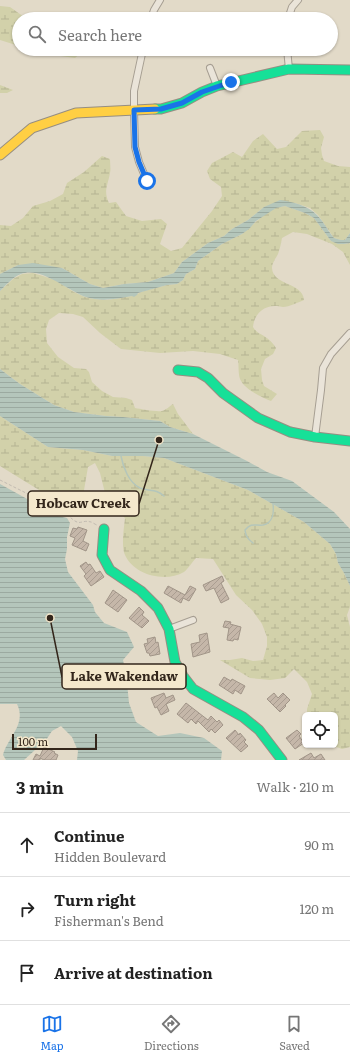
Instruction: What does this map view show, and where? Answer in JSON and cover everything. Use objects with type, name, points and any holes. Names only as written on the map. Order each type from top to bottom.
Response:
[{"type":"street","points":[[153,12],[160,0]]},
{"type":"street","points":[[290,12],[292,7],[298,0]]},
{"type":"street","points":[[142,56],[134,91],[135,147],[139,162],[147,181]]},
{"type":"street","points":[[288,56],[289,68]]},
{"type":"street","points":[[210,68],[218,86]]},
{"type":"street","points":[[0,155],[32,128],[76,113],[161,109],[182,103],[202,92],[218,86],[289,68],[350,70]]},
{"type":"street","points":[[315,437],[323,368],[331,354],[350,334]]},
{"type":"street","points":[[178,370],[198,372],[208,378],[223,393],[258,418],[290,432],[315,437],[350,441]]},
{"type":"street","points":[[104,529],[102,555],[110,570],[141,591],[158,608],[169,629],[175,662],[193,689],[243,717],[259,730],[282,760]]},
{"type":"street","points":[[169,629],[193,620]]},
{"type":"path","points":[[0,480],[69,516],[74,521],[79,523],[91,522],[104,529]]},
{"type":"green space","points":[[0,6],[10,7],[17,12],[12,12],[12,44],[0,40]]},
{"type":"green space","points":[[61,56],[77,56],[75,58]]},
{"type":"green space","points":[[0,85],[13,90],[7,93],[0,93]]},
{"type":"green space","points":[[320,130],[324,137],[321,148],[324,161],[338,166],[350,167],[350,233],[345,240],[334,238],[318,215],[310,208],[295,203],[264,207],[248,220],[232,229],[224,236],[208,243],[182,262],[174,273],[148,282],[103,288],[90,284],[62,268],[18,265],[0,274],[0,225],[11,226],[23,218],[33,206],[50,201],[63,194],[67,183],[84,172],[102,156],[110,159],[110,171],[106,188],[106,195],[109,203],[116,202],[126,216],[142,221],[161,219],[167,224],[160,244],[171,251],[182,248],[212,211],[222,196],[221,187],[210,179],[207,171],[212,163],[233,152],[242,157],[253,141],[263,134],[277,149],[286,147],[302,131]]},
{"type":"green space","points":[[285,206],[314,218],[331,241],[344,244],[350,243],[350,265],[343,252],[332,244],[307,234],[293,232],[282,238],[279,252],[272,266],[274,274],[277,278],[299,290],[304,300],[285,307],[267,307],[257,315],[255,319],[253,327],[255,330],[266,337],[274,344],[276,348],[273,354],[265,359],[261,369],[264,386],[277,394],[271,401],[253,392],[242,383],[239,377],[238,360],[220,354],[193,351],[160,353],[121,349],[100,333],[83,317],[73,314],[59,313],[49,320],[46,329],[47,343],[58,357],[74,368],[86,369],[89,372],[92,382],[102,391],[113,397],[132,400],[135,408],[162,411],[173,404],[178,414],[193,434],[170,427],[160,421],[74,412],[54,405],[20,384],[0,369],[0,291],[13,279],[22,274],[33,273],[55,280],[85,297],[107,300],[132,296],[144,291],[177,284],[183,280],[186,274],[195,269],[198,261],[222,244],[242,234],[266,213],[275,208]]},
{"type":"green space","points":[[0,416],[48,447],[83,450],[112,456],[164,458],[248,490],[304,522],[330,544],[350,586],[350,607],[347,615],[350,627],[350,747],[342,749],[338,748],[338,712],[307,712],[312,694],[307,682],[294,669],[285,678],[270,680],[250,678],[220,660],[242,658],[253,661],[263,660],[267,646],[267,637],[262,624],[252,610],[236,595],[213,559],[196,558],[184,572],[168,577],[159,577],[143,572],[135,568],[129,562],[123,547],[125,518],[113,507],[106,497],[100,473],[95,463],[88,467],[83,496],[75,506],[65,506],[0,466]]},
{"type":"shaded area","points":[[280,200],[300,204],[309,209],[317,215],[334,238],[345,240],[350,233],[350,243],[338,244],[331,241],[314,218],[285,206],[276,208],[256,221],[242,234],[222,244],[198,261],[195,269],[186,274],[183,280],[177,284],[167,285],[138,293],[134,297],[132,296],[109,300],[92,299],[79,294],[46,276],[29,272],[15,277],[0,291],[0,274],[18,265],[33,263],[62,268],[90,284],[103,288],[148,282],[174,273],[182,262],[208,243],[224,236],[264,207]]},
{"type":"shaded area","points":[[0,369],[20,384],[54,405],[74,412],[160,421],[170,427],[193,434],[267,472],[292,481],[334,512],[350,529],[350,586],[330,544],[304,522],[248,490],[164,458],[112,456],[83,450],[48,447],[0,416]]},
{"type":"shaded area","points":[[0,484],[58,516],[67,518],[70,523],[65,559],[68,572],[93,605],[95,612],[104,623],[127,632],[134,647],[123,660],[129,703],[136,722],[158,736],[180,733],[204,738],[222,751],[221,760],[77,760],[78,751],[72,737],[61,726],[52,731],[46,740],[24,760],[6,760],[3,755],[5,749],[20,718],[17,704],[0,704]]},
{"type":"building","points":[[78,527],[87,530],[83,541],[89,544],[86,551],[72,545],[75,538],[70,536],[73,528],[77,529]]},
{"type":"building","points":[[86,562],[88,565],[90,564],[96,573],[100,571],[104,577],[91,586],[84,576],[86,574],[80,566]]},
{"type":"building","points":[[222,576],[224,581],[221,583],[229,599],[221,603],[214,588],[206,591],[203,585]]},
{"type":"building","points":[[168,586],[185,595],[190,586],[196,589],[189,601],[183,598],[181,603],[164,593]]},
{"type":"building","points":[[113,590],[127,600],[118,612],[105,603]]},
{"type":"building","points":[[139,607],[144,612],[142,615],[149,621],[142,628],[129,618]]},
{"type":"building","points":[[225,621],[241,627],[238,640],[227,640],[229,628],[223,627]]},
{"type":"building","points":[[207,633],[210,652],[193,657],[191,644],[200,642],[199,635]]},
{"type":"building","points":[[155,637],[156,643],[158,642],[160,654],[150,656],[149,653],[147,653],[144,644],[148,643],[147,639]]},
{"type":"building","points":[[224,677],[231,681],[232,679],[245,686],[241,694],[235,690],[233,694],[219,685]]},
{"type":"building","points":[[164,693],[166,698],[173,695],[175,700],[166,704],[169,711],[161,715],[157,707],[155,708],[151,698]]},
{"type":"building","points":[[274,693],[278,698],[283,693],[290,700],[280,712],[267,699]]},
{"type":"building","points":[[186,703],[208,720],[211,716],[217,722],[219,720],[223,725],[215,733],[211,729],[209,732],[198,721],[196,724],[191,719],[188,723],[177,714]]},
{"type":"building","points":[[235,730],[246,740],[244,742],[248,746],[241,752],[226,738]]},
{"type":"building","points":[[297,730],[301,734],[299,736],[302,740],[302,744],[295,749],[286,738]]},
{"type":"building","points":[[44,747],[58,755],[56,760],[44,760],[40,758],[40,760],[33,760],[36,754],[40,756]]},
{"type":"building","points":[[311,753],[314,758],[321,754],[325,760],[299,760]]},
{"type":"waterway","points":[[121,456],[127,474],[136,486],[158,492],[164,496]]},
{"type":"waterway","points":[[253,543],[248,538],[245,530],[252,525],[263,525],[269,522],[273,514],[273,504]]},
{"type":"traffic: fast","points":[[155,109],[161,109],[182,103],[217,86],[289,69],[350,70]]},
{"type":"traffic: fast","points":[[178,370],[198,372],[208,378],[223,393],[258,418],[290,432],[315,437],[350,441]]},
{"type":"traffic: fast","points":[[104,529],[102,555],[110,570],[141,591],[158,608],[169,629],[175,662],[193,689],[243,717],[259,730],[282,760]]},
{"type":"traffic: slow","points":[[0,155],[32,128],[76,113],[155,109]]},
{"type":"place","name":"Hobcaw Creek","points":[[159,440]]},
{"type":"place","name":"Lake Wakendaw","points":[[50,618]]},
{"type":"route","points":[[147,181],[139,162],[135,147],[134,110],[161,109],[182,103],[202,92],[231,82]]}]
